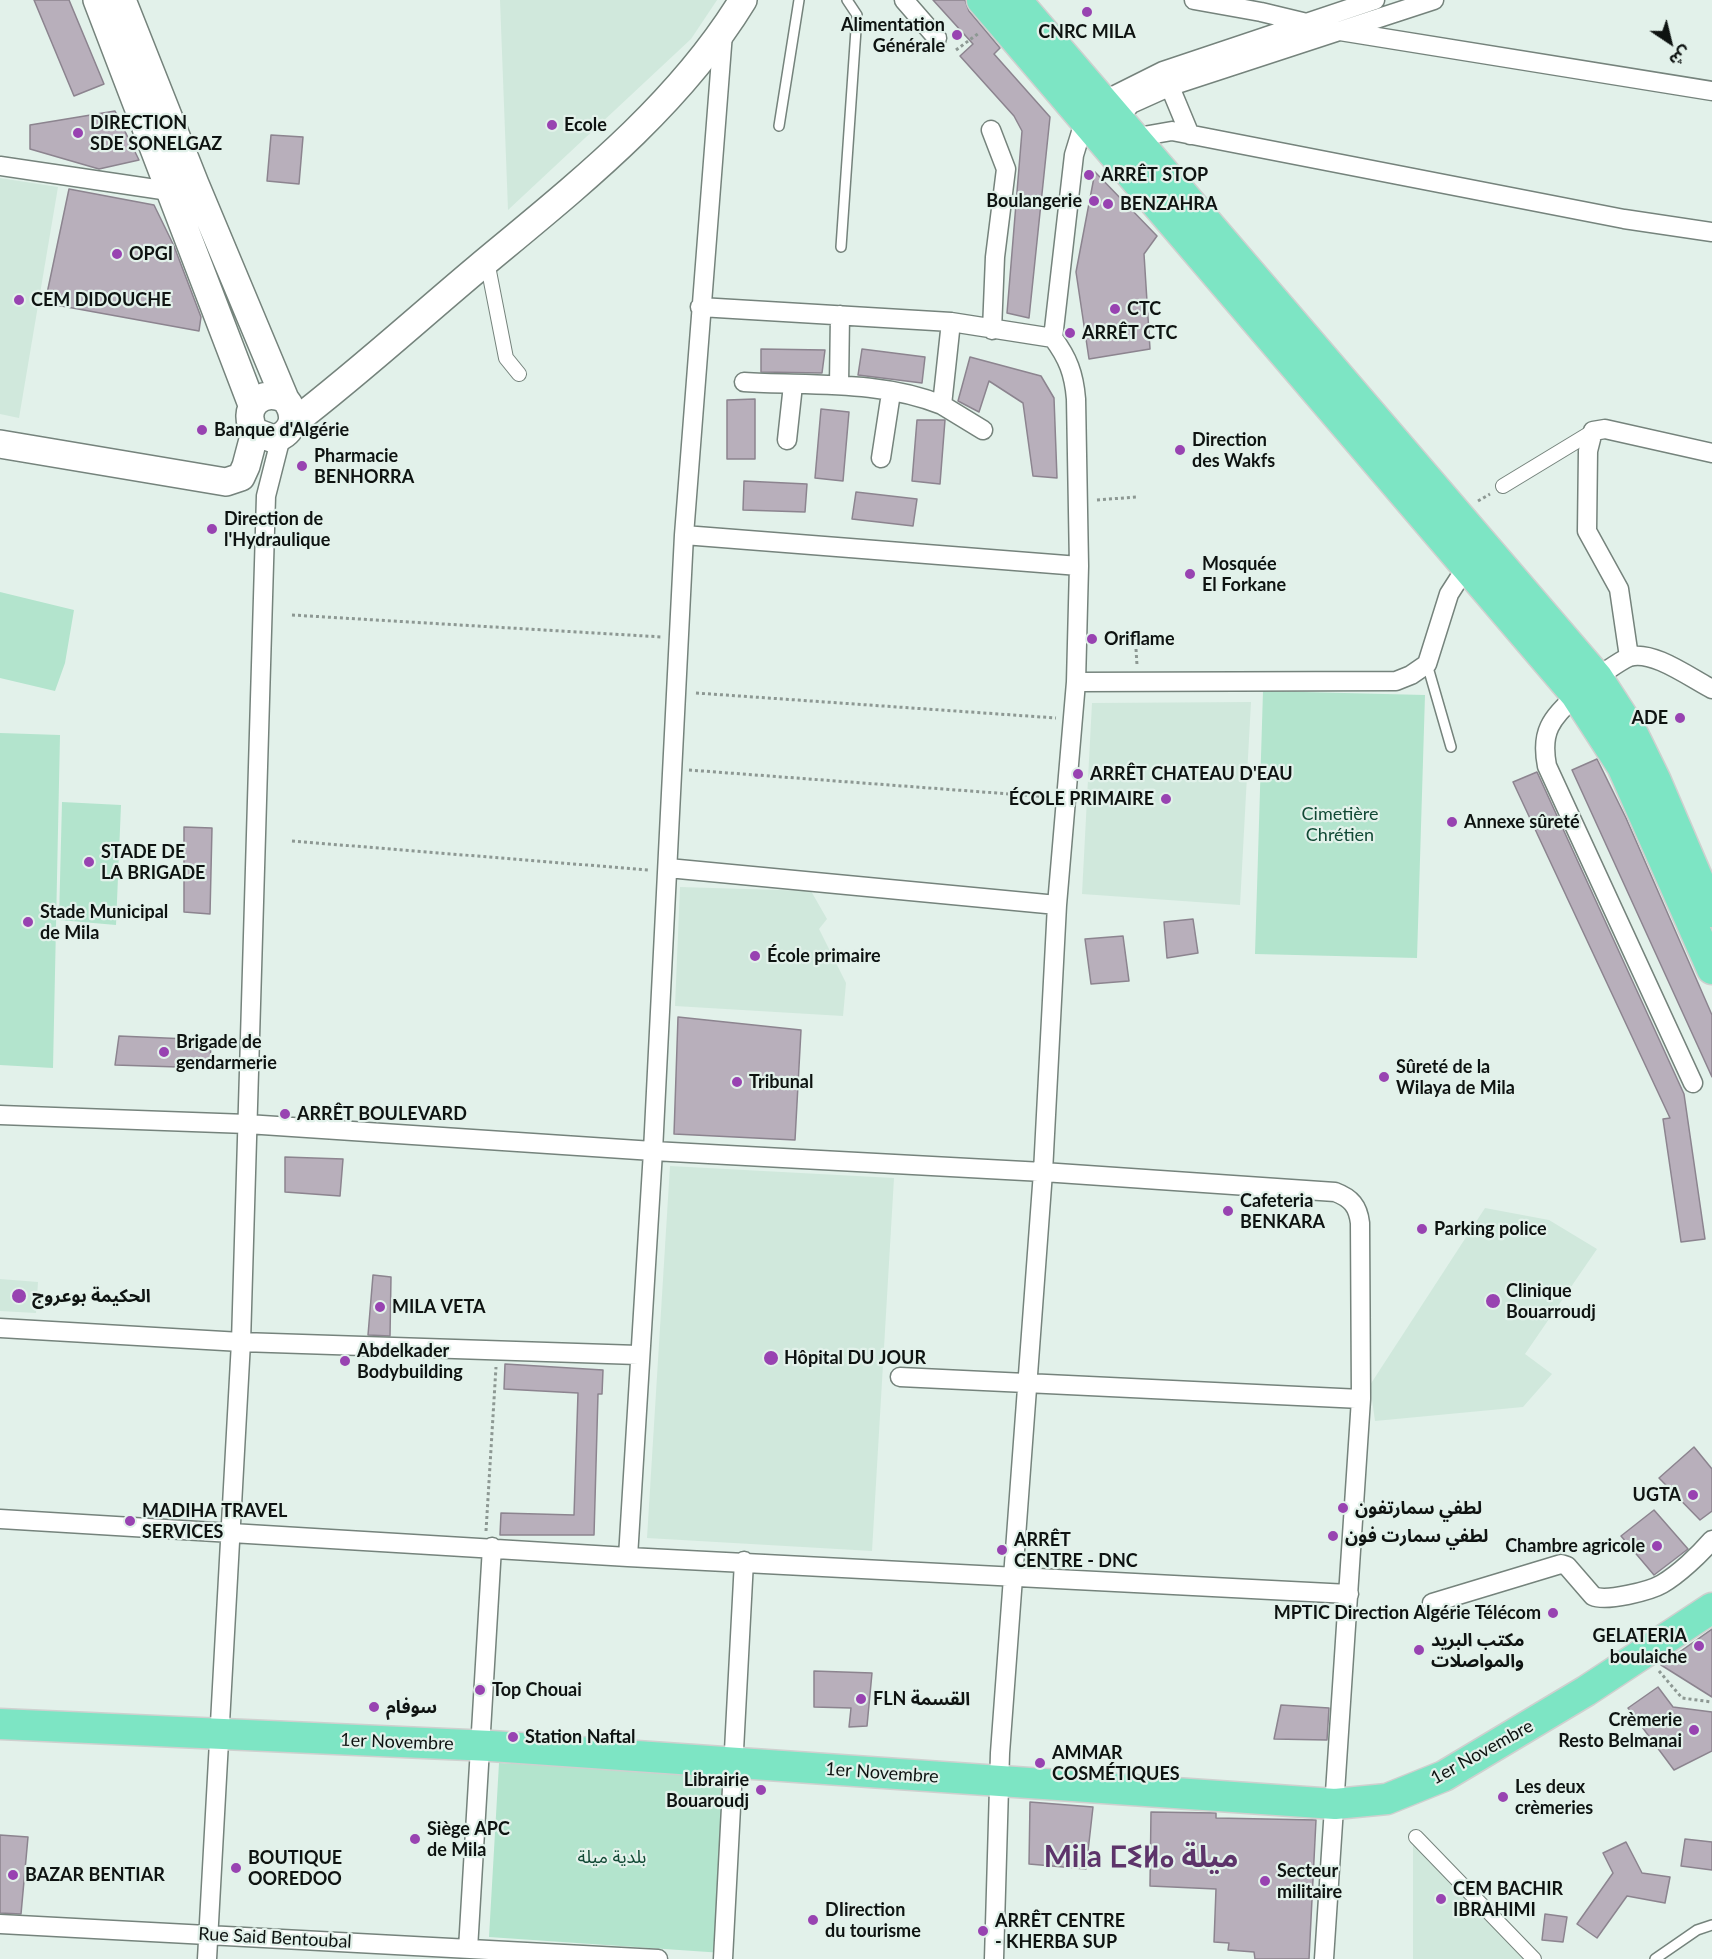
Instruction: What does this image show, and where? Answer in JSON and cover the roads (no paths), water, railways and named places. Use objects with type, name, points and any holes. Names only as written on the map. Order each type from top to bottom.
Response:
[{"type":"main road","points":[[97,0],[252,405],[271,394],[280,419]]},
{"type":"main road","points":[[122,0],[195,184],[280,419]]},
{"type":"main road","points":[[0,444],[226,482],[241,477],[246,466],[280,419],[349,380],[369,360],[637,130],[723,33],[743,0]]},
{"type":"main road","points":[[1016,0],[1107,123],[1467,566],[1630,728],[1712,912]]},
{"type":"main road","points":[[985,13],[1107,123],[1587,686],[1712,969]]},
{"type":"main road","name":"1er Novembre","points":[[0,1724],[480,1746],[1335,1804],[1387,1799],[1444,1776],[1586,1691],[1712,1608]]},
{"type":"street","points":[[904,0],[938,38]]},
{"type":"street","points":[[1194,0],[1340,31],[1712,91]]},
{"type":"street","points":[[1053,338],[1074,155],[1107,123],[1167,78],[1303,22],[1375,0]]},
{"type":"street","points":[[1167,78],[1340,31],[1434,0]]},
{"type":"street","points":[[628,1557],[668,868],[684,535],[723,33]]},
{"type":"street","points":[[1167,78],[1190,135]]},
{"type":"street","points":[[1107,123],[1154,132],[1172,131],[1624,219],[1712,232]]},
{"type":"street","points":[[991,130],[1006,169],[996,256],[992,330]]},
{"type":"street","points":[[0,166],[169,191]]},
{"type":"street","points":[[487,261],[506,358],[519,374]]},
{"type":"street","points":[[700,307],[951,322],[1053,338],[1068,357],[1074,379],[1079,566],[1076,682],[1057,905],[1043,1172],[999,1781],[994,1959]]},
{"type":"street","points":[[839,385],[840,315]]},
{"type":"street","points":[[942,405],[951,322]]},
{"type":"street","points":[[744,382],[839,385],[919,396],[942,405],[983,430]]},
{"type":"street","points":[[787,440],[793,385]]},
{"type":"street","points":[[881,458],[891,393]]},
{"type":"street","points":[[207,1959],[241,1342],[266,496],[280,419]]},
{"type":"street","points":[[1503,486],[1592,432],[1605,429],[1712,453]]},
{"type":"street","points":[[1592,432],[1588,442],[1586,477],[1587,531],[1619,588],[1629,657]]},
{"type":"street","points":[[241,477],[266,496]]},
{"type":"street","points":[[684,535],[1079,566]]},
{"type":"street","points":[[1076,682],[1396,681],[1411,675],[1427,664],[1449,594],[1467,566]]},
{"type":"street","points":[[1693,1083],[1547,766],[1543,744],[1552,719],[1587,686],[1629,657],[1641,655],[1653,658],[1712,689]]},
{"type":"street","points":[[668,868],[1057,905]]},
{"type":"street","points":[[0,1115],[247,1124],[652,1152],[1043,1172],[1335,1192],[1350,1199],[1359,1212],[1360,1222],[1361,1399],[1324,1959]]},
{"type":"street","points":[[0,1328],[241,1342],[638,1355]]},
{"type":"street","points":[[900,1377],[1361,1399]]},
{"type":"street","points":[[0,1519],[232,1534],[488,1546],[628,1557],[744,1561],[1349,1594]]},
{"type":"street","points":[[1432,1603],[1561,1564],[1567,1566],[1593,1596],[1598,1598],[1622,1596],[1662,1585],[1712,1540]]},
{"type":"street","points":[[468,1949],[480,1746],[488,1546]]},
{"type":"street","points":[[723,1959],[744,1561]]},
{"type":"street","points":[[1416,1837],[1534,1959]]},
{"type":"street","name":"Rue Said Bentoubal","points":[[0,1924],[603,1958],[658,1959]]},
{"type":"lane","points":[[779,126],[799,0]]},
{"type":"lane","points":[[841,247],[857,15],[847,0]]},
{"type":"lane","points":[[1427,664],[1451,747]]},
{"type":"lane","points":[[1655,1959],[1698,1930],[1712,1925]]},
{"type":"place","name":"CNRC MILA","points":[[1087,12]]},
{"type":"place","name":"Alimentation Générale","points":[[957,35]]},
{"type":"place","name":"Ecole","points":[[552,125]]},
{"type":"place","name":"DIRECTION SDE SONELGAZ","points":[[78,133]]},
{"type":"place","name":"ARRÊT STOP","points":[[1089,175]]},
{"type":"place","name":"Boulangerie","points":[[1094,201]]},
{"type":"place","name":"BENZAHRA","points":[[1108,204]]},
{"type":"place","name":"OPGI","points":[[117,254]]},
{"type":"place","name":"CEM DIDOUCHE","points":[[19,300]]},
{"type":"place","name":"CTC","points":[[1115,309]]},
{"type":"place","name":"ARRÊT CTC","points":[[1070,333]]},
{"type":"place","name":"Banque d'Algérie","points":[[202,430]]},
{"type":"place","name":"Direction des Wakfs","points":[[1180,450]]},
{"type":"place","name":"Pharmacie BENHORRA","points":[[302,466]]},
{"type":"place","name":"Direction de l'Hydraulique","points":[[212,529]]},
{"type":"place","name":"Mosquée El Forkane","points":[[1190,574]]},
{"type":"place","name":"Oriflame","points":[[1092,639]]},
{"type":"place","name":"ADE","points":[[1680,718]]},
{"type":"place","name":"ARRÊT CHATEAU D'EAU","points":[[1078,774]]},
{"type":"place","name":"ÉCOLE PRIMAIRE","points":[[1166,799]]},
{"type":"place","name":"Annexe sûreté","points":[[1452,822]]},
{"type":"place","name":"STADE DE LA BRIGADE","points":[[89,862]]},
{"type":"place","name":"Stade Municipal de Mila","points":[[28,922]]},
{"type":"place","name":"École primaire","points":[[755,956]]},
{"type":"place","name":"Brigade de gendarmerie","points":[[164,1052]]},
{"type":"place","name":"Sûreté de la Wilaya de Mila","points":[[1384,1077]]},
{"type":"place","name":"Tribunal","points":[[737,1082]]},
{"type":"place","name":"ARRÊT BOULEVARD","points":[[285,1114]]},
{"type":"place","name":"Cafeteria BENKARA","points":[[1228,1211]]},
{"type":"place","name":"Parking police","points":[[1422,1229]]},
{"type":"place","name":"الحكيمة بوعروج","points":[[19,1296]]},
{"type":"place","name":"Clinique Bouarroudj","points":[[1493,1301]]},
{"type":"place","name":"MILA VETA","points":[[380,1307]]},
{"type":"place","name":"Hôpital DU JOUR","points":[[771,1358]]},
{"type":"place","name":"Abdelkader Bodybuilding","points":[[345,1361]]},
{"type":"place","name":"UGTA","points":[[1693,1495]]},
{"type":"place","name":"لطفي سمارتفون","points":[[1343,1508]]},
{"type":"place","name":"MADIHA TRAVEL SERVICES","points":[[130,1521]]},
{"type":"place","name":"لطفي سمارت فون","points":[[1333,1536]]},
{"type":"place","name":"Chambre agricole","points":[[1657,1546]]},
{"type":"place","name":"ARRÊT CENTRE - DNC","points":[[1002,1550]]},
{"type":"place","name":"MPTIC Direction Algérie Télécom","points":[[1553,1613]]},
{"type":"place","name":"GELATERIA boulaiche","points":[[1699,1646]]},
{"type":"place","name":"مكتب البريد والمواصلات","points":[[1419,1650]]},
{"type":"place","name":"Top Chouai","points":[[480,1690]]},
{"type":"place","name":"FLN القسمة","points":[[861,1699]]},
{"type":"place","name":"سوفام","points":[[374,1707]]},
{"type":"place","name":"Crèmerie Resto Belmanai","points":[[1694,1730]]},
{"type":"place","name":"Station Naftal","points":[[513,1737]]},
{"type":"place","name":"AMMAR COSMÉTIQUES","points":[[1040,1763]]},
{"type":"place","name":"Librairie Bouaroudj","points":[[761,1790]]},
{"type":"place","name":"Les deux crèmeries","points":[[1503,1797]]},
{"type":"place","name":"Siège APC de Mila","points":[[415,1839]]},
{"type":"place","name":"BOUTIQUE OOREDOO","points":[[236,1868]]},
{"type":"place","name":"BAZAR BENTIAR","points":[[13,1875]]},
{"type":"place","name":"Secteur militaire","points":[[1265,1881]]},
{"type":"place","name":"CEM BACHIR IBRAHIMI","points":[[1441,1899]]},
{"type":"place","name":"DIirection du tourisme","points":[[813,1920]]},
{"type":"place","name":"ARRÊT CENTRE - KHERBA SUP","points":[[983,1931]]},
{"type":"district","name":"Mila ⵎⵉⵍⴰ ميلة","points":[[1141,1857]]},
{"type":"park label","name":"Cimetière Chrétien","points":[[1340,824]]},
{"type":"park label","name":"بلدية ميلة","points":[[612,1857]]}]
